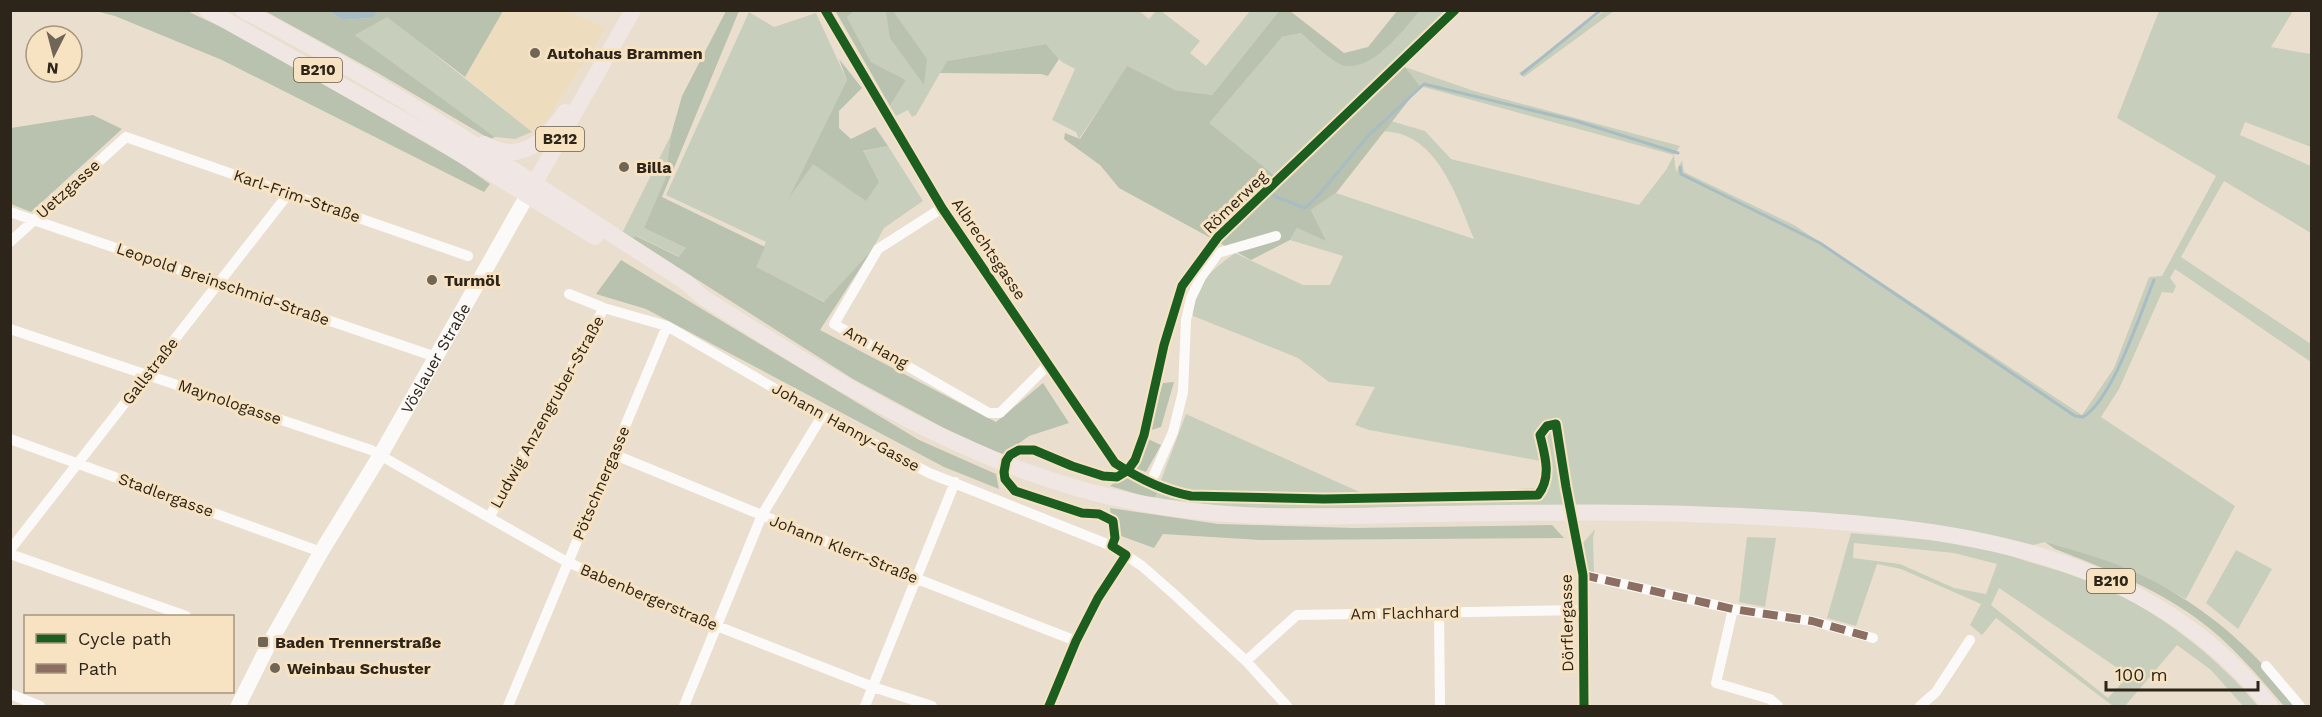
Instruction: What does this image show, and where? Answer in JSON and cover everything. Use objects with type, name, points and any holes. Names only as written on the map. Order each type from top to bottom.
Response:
[{"type":"main road","name":"B210","points":[[207,10],[311,66],[531,191],[687,283],[701,296],[840,383],[936,435],[1030,474],[1094,494],[1165,508],[1234,515],[1298,517],[1568,512],[1710,514],[1869,525],[1983,540],[2041,554],[2112,582],[2146,600],[2195,633],[2222,655],[2270,706]]},
{"type":"main road","name":"B210","points":[[243,10],[424,113],[531,191]]},
{"type":"main road","name":"Vöslauer Straße","points":[[531,191],[633,10]]},
{"type":"main road","name":"B210","points":[[424,113],[446,122],[490,148],[505,152],[520,151],[531,148],[545,139],[568,107],[586,94]]},
{"type":"street","name":"Albrechtsgasse","points":[[825,10],[942,208],[1115,463],[1170,492],[1191,496],[1251,499],[1538,495],[1545,485],[1547,463],[1540,435],[1546,426],[1557,424],[1566,487]]},
{"type":"street","name":"Karl-Frim-Straße","points":[[126,137],[468,256]]},
{"type":"street","name":"Uetzgasse","points":[[10,242],[126,137]]},
{"type":"street","name":"Vöslauer Straße","points":[[238,706],[269,644],[321,552],[381,454],[531,191]]},
{"type":"street","name":"Gallstraße","points":[[10,552],[290,193]]},
{"type":"street","name":"Am Hang","points":[[942,208],[879,249],[834,324],[989,413],[999,413],[1048,364]]},
{"type":"street","name":"Leopold Breinschmid-Straße","points":[[10,212],[436,357]]},
{"type":"street","points":[[1151,482],[1173,432],[1184,392],[1186,320],[1191,298],[1201,277],[1218,253],[1276,236]]},
{"type":"street","name":"Johann Hanny-Gasse","points":[[569,294],[604,308],[667,326],[822,416],[929,473],[1112,546],[1126,555]]},
{"type":"street","name":"Ludwig Anzengruber-Straße","points":[[490,516],[604,308]]},
{"type":"street","name":"Pötschnergasse","points":[[508,706],[667,326]]},
{"type":"street","name":"Maynologasse","points":[[10,329],[381,454]]},
{"type":"street","points":[[684,706],[762,516],[822,416]]},
{"type":"street","name":"Stadlergasse","points":[[10,439],[321,552]]},
{"type":"street","name":"Babenbergerstraße","points":[[381,454],[567,562],[717,626],[873,687],[932,706]]},
{"type":"street","name":"Johann Klerr-Straße","points":[[613,454],[915,578],[1076,641]]},
{"type":"street","points":[[865,706],[955,482]]},
{"type":"street","name":"Dörflergasse","points":[[1566,487],[1583,575],[1584,706]]},
{"type":"street","points":[[10,552],[183,615]]},
{"type":"street","points":[[1049,706],[1076,641],[1098,598],[1126,555],[1175,595],[1246,661],[1287,706]]},
{"type":"street","points":[[1583,575],[1733,609],[1812,621],[1873,638]]},
{"type":"street","points":[[1733,609],[1716,683],[1770,699],[1778,706]]},
{"type":"street","name":"Am Flachhard","points":[[1246,661],[1297,615],[1582,610]]},
{"type":"street","points":[[1439,613],[1440,706]]},
{"type":"street","points":[[1920,706],[1936,692],[1970,640]]},
{"type":"street","points":[[2266,666],[2300,706]]},
{"type":"street","points":[[10,694],[40,706]]},
{"type":"shaded area","name":"Autohaus Brammen","points":[[503,11],[567,11],[606,28],[546,121],[532,132],[465,77]]},
{"type":"green space","points":[[854,10],[1138,10],[1149,19],[1156,11],[1161,11],[1200,41],[1190,53],[1206,66],[1250,11],[1279,11],[1212,95],[1175,90],[1127,67],[1079,139],[1076,132],[1052,120],[1075,69],[1062,62],[1046,44],[947,61],[916,115],[912,117],[908,110],[896,116],[890,106],[906,80],[871,62],[847,17]]},
{"type":"green space","points":[[96,11],[187,11],[240,36],[460,163],[490,184],[484,192],[222,60],[115,16]]},
{"type":"green space","points":[[265,11],[328,11],[343,20],[373,18],[379,11],[503,11],[465,77],[387,17],[355,35],[495,137],[490,139],[378,73]]},
{"type":"green space","points":[[726,11],[739,11],[662,197],[765,247],[756,267],[824,302],[872,250],[820,330],[996,422],[1043,383],[1069,423],[1029,436],[1003,455],[944,428],[853,379],[632,238],[636,236],[679,257],[686,248],[644,228],[665,179],[671,135],[682,96]]},
{"type":"green space","points":[[854,11],[847,17],[871,62],[906,80],[890,106],[836,12]]},
{"type":"green space","points":[[886,11],[893,11],[927,59],[924,85],[890,38]]},
{"type":"green space","points":[[1279,11],[1290,11],[1344,53],[1368,47],[1397,11],[1420,11],[1386,48],[1365,63],[1354,66],[1338,63],[1301,33],[1282,37],[1209,123],[1275,176],[1444,11],[1452,11],[1402,60],[1420,86],[1336,193],[1311,210],[1326,241],[1297,228],[1290,240],[1251,260],[1119,188],[1100,165],[1064,139],[1065,133],[1080,139],[1127,66],[1175,90],[1212,95]]},
{"type":"green space","points":[[1420,11],[1444,11],[1275,176],[1208,123],[1282,37],[1301,33],[1341,65],[1383,51]]},
{"type":"green space","points":[[1604,11],[1614,11],[1524,77],[1519,73]]},
{"type":"green space","points":[[2159,11],[2293,11],[2271,47],[2311,54],[2311,147],[2245,122],[2240,135],[2311,166],[2311,233],[2224,181],[2181,257],[2311,344],[2311,362],[2175,269],[2170,278],[2176,286],[2173,293],[2162,292],[2119,389],[2101,417],[2235,506],[2186,599],[2164,587],[2045,542],[2033,545],[1940,527],[1330,508],[1249,509],[1154,499],[1186,414],[1364,494],[1539,488],[1541,461],[1369,430],[1355,425],[1375,387],[1329,382],[1298,358],[1193,316],[1200,286],[1211,272],[1235,253],[1303,285],[1330,285],[1343,256],[1290,240],[1297,228],[1325,240],[1311,210],[1336,193],[1474,239],[1456,195],[1440,166],[1419,143],[1404,135],[1383,131],[1391,121],[1425,131],[1451,159],[1639,205],[1666,170],[1674,155],[1676,172],[1682,160],[1684,172],[1794,225],[2082,415],[2114,368],[2149,277],[2162,276],[2216,176],[2117,118]]},
{"type":"green space","points":[[749,12],[774,27],[816,13],[847,80],[792,193],[813,163],[888,146],[923,201],[884,228],[872,250],[825,302],[755,267],[766,242],[666,195]]},
{"type":"green space","points":[[387,16],[532,132],[515,139],[495,137],[355,35]]},
{"type":"green space","points":[[1046,44],[1059,59],[1048,76],[1041,74],[940,73],[947,61]]},
{"type":"green space","points":[[839,59],[862,88],[839,111],[839,128],[851,139],[875,127],[888,146],[863,151],[879,182],[866,201],[813,164],[789,198],[847,80]]},
{"type":"green space","points":[[1405,67],[1474,91],[1680,146],[1674,155],[1420,86]]},
{"type":"green space","points":[[93,115],[122,129],[31,212],[11,204],[11,128]]},
{"type":"green space","points":[[671,135],[665,179],[644,228],[686,248],[680,257],[637,236],[632,238],[621,235]]},
{"type":"green space","points":[[621,260],[919,440],[996,474],[999,489],[944,467],[646,309],[596,294]]},
{"type":"green space","points":[[1174,382],[1161,427],[1148,431],[1163,383]]},
{"type":"green space","points":[[1148,439],[1161,445],[1146,472],[1135,468]]},
{"type":"green space","points":[[1126,474],[1158,490],[1154,499],[1110,486]]},
{"type":"green space","points":[[1110,508],[1218,524],[1353,528],[1552,525],[1564,538],[1260,540],[1163,534],[1154,548],[1113,533]]},
{"type":"green space","points":[[1595,529],[1594,573],[1587,572],[1583,543]]},
{"type":"green space","points":[[1851,533],[1934,540],[1983,548],[2081,578],[2133,602],[2191,641],[2227,672],[2258,706],[2243,706],[2211,670],[2177,645],[2125,706],[2113,706],[1996,618],[1982,635],[1970,625],[1981,604],[1901,569],[1877,564],[1856,626],[1827,618]],"holes":[[[1854,543],[1954,553],[1997,564],[1986,594],[1954,588],[1900,564],[1853,558]],[[1999,588],[2128,675],[2128,676],[2108,698],[1991,605]]]},
{"type":"green space","points":[[1747,537],[1776,538],[1765,607],[1739,602]]},
{"type":"green space","points":[[2045,542],[2115,564],[2168,589],[2193,605],[2239,641],[2279,683],[2297,706],[2284,706],[2232,648],[2180,607],[2128,579],[2055,549]]},
{"type":"green space","points":[[2236,550],[2272,569],[2238,629],[2206,603]]},
{"type":"water","points":[[379,10],[373,18],[343,20],[328,11]]},
{"type":"waterway","points":[[1522,74],[1601,10]]},
{"type":"waterway","points":[[1274,196],[1305,208],[1368,136],[1424,84],[1576,121],[1678,153]]},
{"type":"waterway","points":[[1680,167],[1681,174],[1820,243],[2075,416],[2083,417],[2105,393],[2133,334],[2154,280]]},
{"type":"marked path","points":[[1583,575],[1733,609],[1812,621],[1873,638]]},
{"type":"cycle path","points":[[825,10],[942,208],[1115,463],[1133,474],[1161,487],[1191,496],[1324,499],[1538,495],[1546,474],[1540,435],[1547,426],[1556,424],[1583,575],[1584,706]]},
{"type":"cycle path","name":"Römerweg","points":[[1049,706],[1076,641],[1098,598],[1126,555],[1112,546],[1115,538],[1113,521],[1099,514],[1082,513],[1015,491],[1005,479],[1006,461],[1010,455],[1019,450],[1034,450],[1103,476],[1117,477],[1127,471],[1135,460],[1144,435],[1164,345],[1182,286],[1218,237],[1455,10]]},
{"type":"place","name":"Autohaus Brammen","points":[[535,53]]},
{"type":"place","name":"Billa","points":[[624,167]]},
{"type":"place","name":"Turmöl","points":[[432,280]]},
{"type":"place","name":"Baden Trennerstraße","points":[[263,642]]},
{"type":"place","name":"Weinbau Schuster","points":[[275,668]]}]
